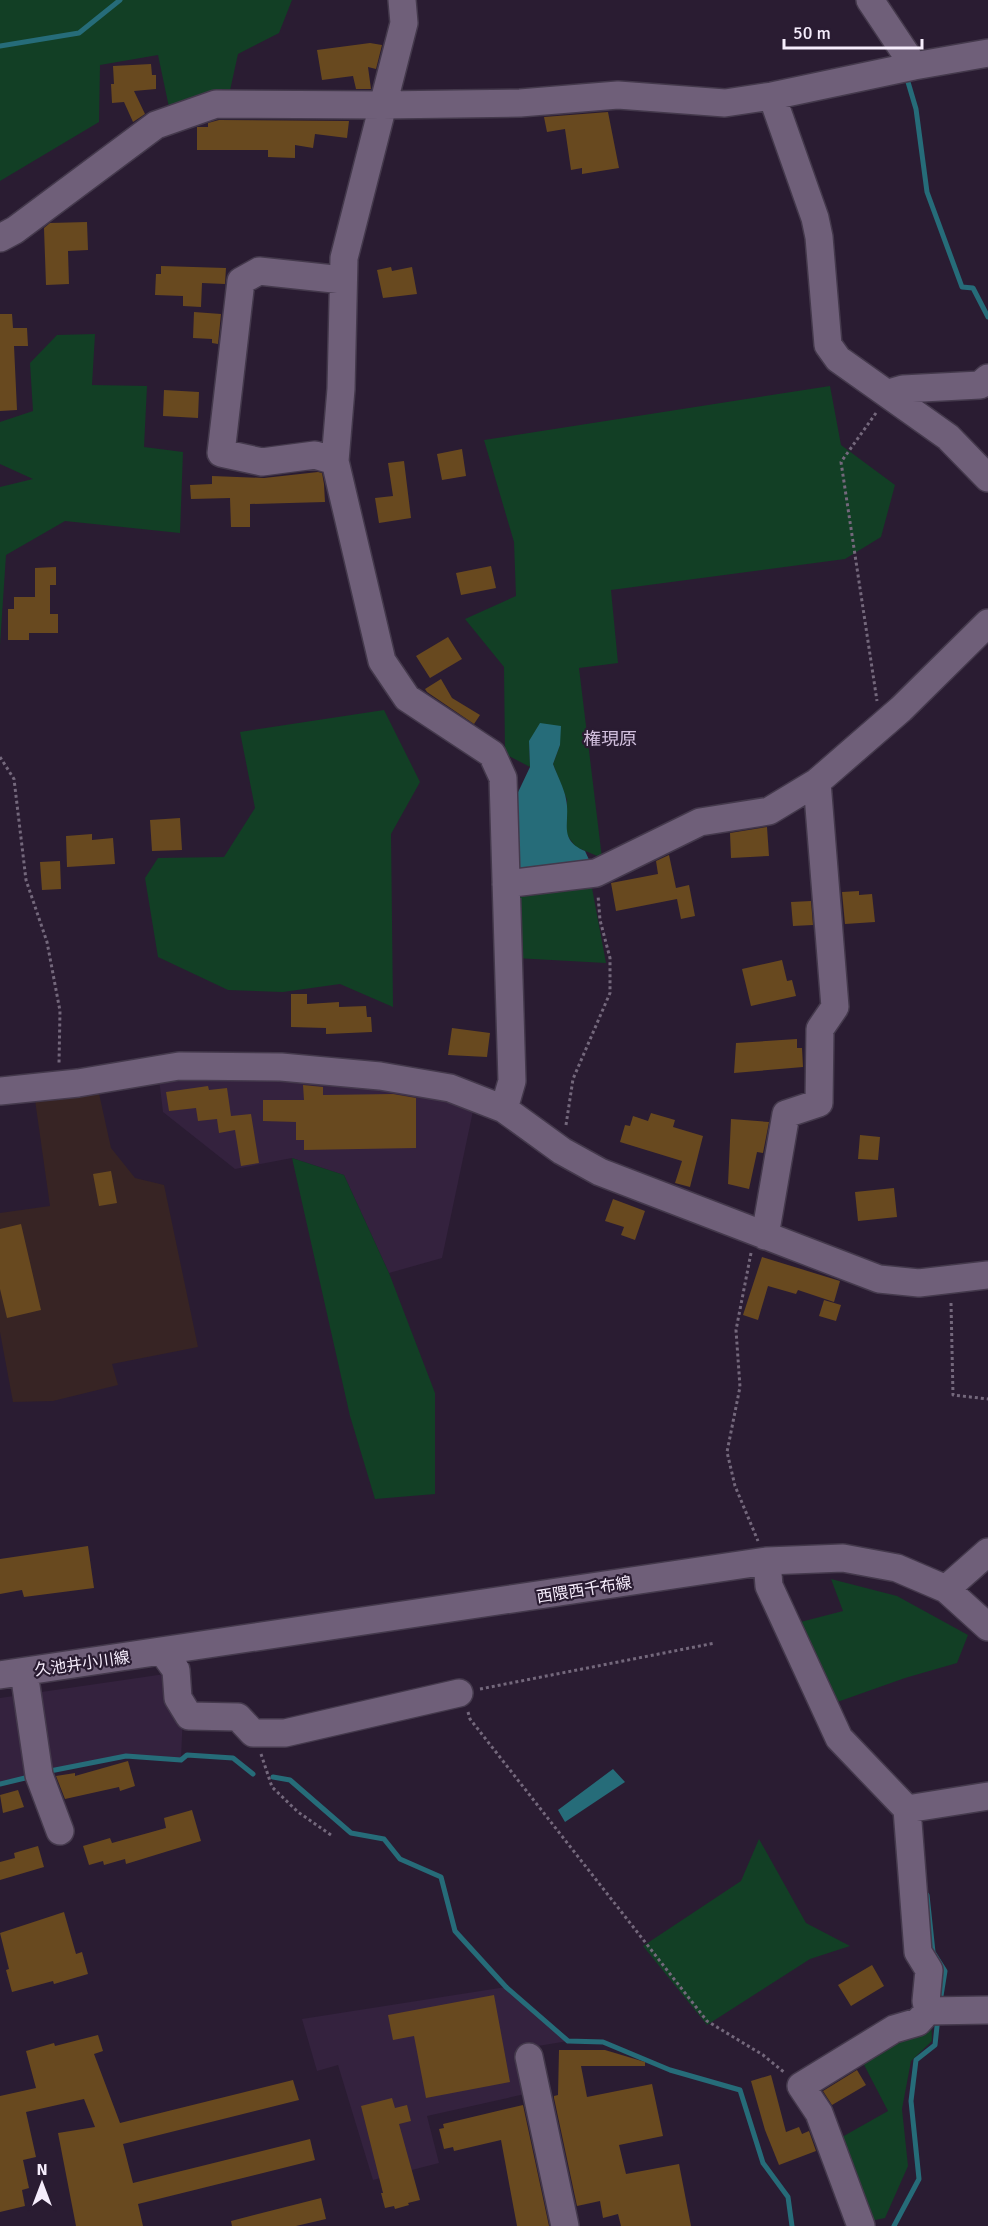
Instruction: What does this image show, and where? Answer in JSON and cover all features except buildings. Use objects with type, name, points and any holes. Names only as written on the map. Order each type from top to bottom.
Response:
[{"type":"street","points":[[402,0],[404,23],[344,258],[341,389],[336,461],[382,661],[407,698],[492,754],[503,778],[512,1082],[504,1109]]},
{"type":"street","points":[[870,0],[914,66]]},
{"type":"street","points":[[0,238],[15,230],[156,125],[216,104],[520,103],[618,95],[725,103],[772,96],[988,53]]},
{"type":"street","points":[[772,96],[815,218],[819,237],[828,345],[838,359],[948,437],[988,478]]},
{"type":"street","points":[[336,461],[315,455],[262,462],[221,453],[241,281],[259,271],[343,280]]},
{"type":"street","points":[[889,393],[903,389],[980,385],[988,378]]},
{"type":"street","points":[[506,884],[596,873],[700,822],[769,811],[817,782],[881,727],[988,623]]},
{"type":"street","points":[[765,1236],[786,1114],[819,1102],[820,1029],[835,1007],[817,782]]},
{"type":"street","points":[[0,1092],[180,1066],[281,1067],[380,1076],[450,1088],[504,1109],[562,1151],[600,1172],[879,1279],[919,1283],[988,1275]]},
{"type":"street","points":[[946,1589],[988,1552]]},
{"type":"street","name":"西隈西千布線","points":[[163,1652],[767,1561],[843,1558],[897,1568],[946,1589],[988,1627]]},
{"type":"street","points":[[767,1561],[769,1586],[839,1738],[907,1809],[918,1952],[929,1970],[926,2001],[936,2010]]},
{"type":"street","points":[[163,1652],[176,1670],[178,1698],[189,1716],[238,1717],[253,1733],[285,1733],[459,1693]]},
{"type":"street","name":"久池井小川線","points":[[12,1673],[163,1652]]},
{"type":"street","points":[[12,1673],[39,1775],[60,1831]]},
{"type":"street","points":[[907,1809],[988,1796]]},
{"type":"street","points":[[861,2226],[819,2113],[801,2086],[894,2029],[918,2022],[936,2010],[988,2010]]},
{"type":"street","points":[[529,2058],[565,2226]]},
{"type":"path","points":[[881,727],[841,462],[889,393]]},
{"type":"path","points":[[0,758],[14,779],[26,880],[47,942],[54,976],[60,1011],[58,1085]]},
{"type":"path","points":[[562,1151],[573,1079],[610,993],[610,958],[600,920],[596,873]]},
{"type":"path","points":[[765,1236],[752,1250],[736,1329],[740,1388],[727,1452],[735,1486],[767,1561]]},
{"type":"path","points":[[950,1280],[953,1395],[988,1399]]},
{"type":"path","points":[[715,1643],[459,1693],[470,1719],[707,2022],[763,2055],[801,2086]]},
{"type":"path","points":[[253,1733],[272,1787],[298,1812],[331,1835]]},
{"type":"shaded area","points":[[0,0],[292,0],[279,33],[238,54],[229,95],[170,112],[158,55],[100,65],[99,122],[0,181]]},
{"type":"shaded area","points":[[95,334],[92,385],[147,386],[144,447],[183,452],[180,533],[65,521],[6,555],[0,645],[0,487],[33,479],[0,464],[0,422],[33,411],[30,363],[57,335]]},
{"type":"shaded area","points":[[830,386],[841,445],[895,485],[881,537],[845,559],[611,590],[618,663],[579,668],[602,858],[576,847],[566,834],[567,800],[553,764],[560,745],[529,741],[530,767],[505,754],[504,667],[465,619],[516,596],[514,542],[484,440]]},
{"type":"shaded area","points":[[384,710],[420,782],[391,834],[393,1007],[340,984],[283,992],[228,990],[158,957],[145,878],[158,858],[224,857],[255,808],[240,732]]},
{"type":"shaded area","points":[[540,723],[561,726],[560,745],[553,764],[566,799],[568,835],[576,846],[585,851],[591,864],[517,873],[512,805],[530,767],[529,741]]},
{"type":"shaded area","points":[[592,888],[606,963],[515,958],[516,889]]},
{"type":"shaded area","points":[[283,1077],[441,1096],[473,1111],[442,1258],[389,1273],[344,1175],[292,1158],[235,1169],[163,1112],[159,1079]]},
{"type":"shaded area","points":[[98,1089],[111,1148],[135,1178],[164,1185],[198,1347],[112,1364],[118,1385],[53,1401],[13,1402],[0,1332],[0,1213],[50,1206],[35,1100]]},
{"type":"shaded area","points":[[292,1158],[344,1175],[389,1273],[435,1393],[435,1494],[375,1499],[350,1416]]},
{"type":"shaded area","points":[[831,1579],[897,1596],[968,1635],[957,1663],[905,1678],[826,1706],[789,1625],[843,1611]]},
{"type":"shaded area","points":[[165,1674],[183,1712],[181,1760],[126,1756],[50,1771],[0,1784],[0,1698]]},
{"type":"shaded area","points":[[613,1769],[625,1782],[565,1822],[558,1810]]},
{"type":"shaded area","points":[[759,1839],[806,1923],[850,1946],[810,1959],[707,2025],[643,1946],[741,1881]]},
{"type":"shaded area","points":[[506,1987],[568,2041],[538,2046],[543,2090],[427,2116],[439,2163],[373,2180],[338,2065],[317,2071],[302,2019]]},
{"type":"shaded area","points":[[931,2018],[932,2041],[911,2061],[902,2109],[908,2166],[885,2218],[865,2222],[835,2141],[888,2111],[860,2057]]},
{"type":"waterway","points":[[0,46],[79,33],[120,0]]},
{"type":"waterway","points":[[908,82],[916,109],[927,192],[962,287],[973,288],[988,317]]},
{"type":"waterway","points":[[50,1771],[126,1756],[181,1760],[187,1755],[233,1758],[253,1774]]},
{"type":"waterway","points":[[273,1777],[290,1780],[351,1833],[384,1839],[400,1859],[441,1877],[455,1931],[506,1987],[568,2041],[603,2042],[670,2070],[740,2090],[763,2163],[788,2197],[792,2226]]},
{"type":"waterway","points":[[0,1784],[25,1778]]},
{"type":"waterway","points":[[927,1895],[933,1952],[945,1971],[940,2002]]},
{"type":"waterway","points":[[894,2226],[919,2179],[911,2101],[916,2060],[935,2045],[938,2017]]},
{"type":"district","name":"権現原","points":[[610,739]]}]
